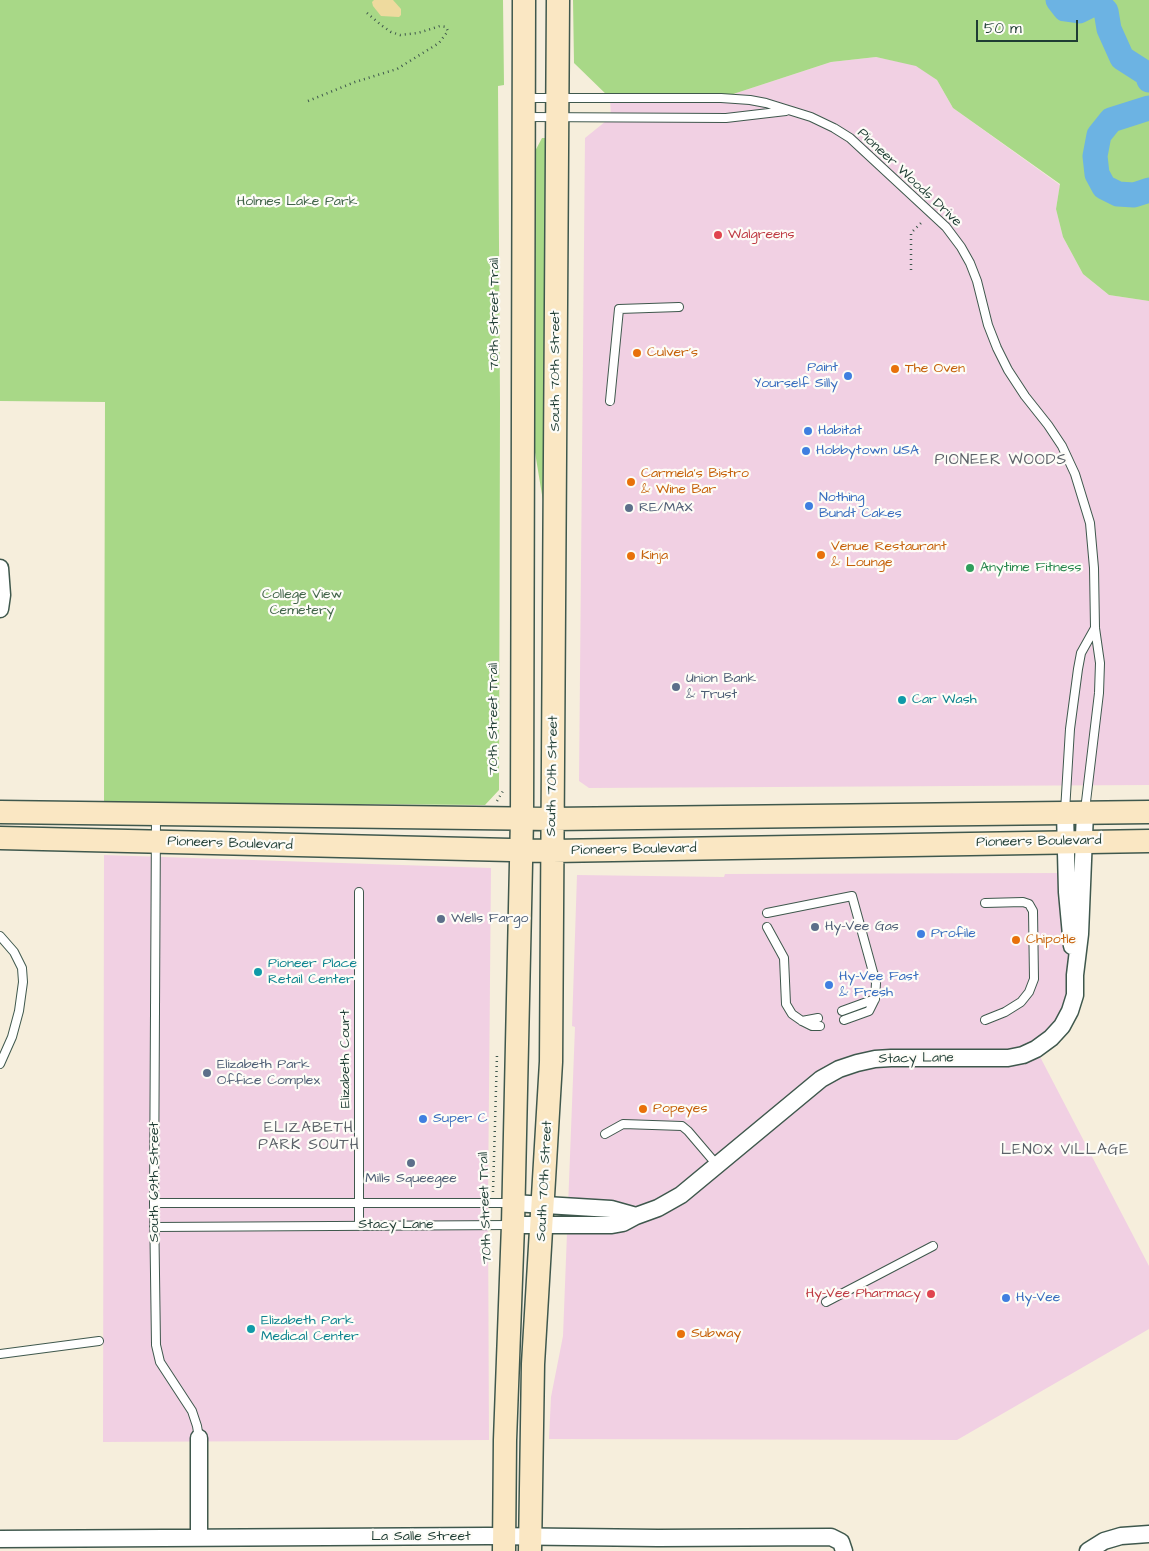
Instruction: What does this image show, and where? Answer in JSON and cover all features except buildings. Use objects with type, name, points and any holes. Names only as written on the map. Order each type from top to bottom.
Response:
[{"type":"main road","points":[[504,1544],[507,1210],[522,818],[524,0]]},
{"type":"main road","name":"South 70th Street","points":[[530,1544],[533,1364],[551,1062],[558,0]]},
{"type":"main road","name":"Pioneers Boulevard","points":[[0,812],[553,819],[1149,812]]},
{"type":"main road","name":"Pioneers Boulevard","points":[[0,838],[521,851],[1149,841]]},
{"type":"street","points":[[0,568],[2,578],[0,609]]},
{"type":"street","name":"Stacy Lane","points":[[507,1210],[612,1225],[623,1223],[672,1200],[717,1166],[821,1079],[839,1069],[875,1059],[1008,1058],[1036,1049],[1051,1038],[1062,1026],[1070,1011],[1075,995],[1076,975],[1070,928],[1075,812]]},
{"type":"street","name":"Stacy Lane","points":[[507,1210],[543,1214]]},
{"type":"street","name":"South 69th Street","points":[[199,1438],[199,1538]]},
{"type":"street","points":[[1088,1551],[1104,1542],[1121,1536],[1149,1534]]},
{"type":"street","name":"La Salle Street","points":[[0,1539],[73,1545],[199,1538],[658,1545],[831,1537],[843,1547]]},
{"type":"lane","name":"Pioneer Woods Drive","points":[[523,107],[558,108],[750,100],[766,103],[811,117],[850,138],[946,227],[961,247],[977,281],[994,340],[1008,370],[1062,446],[1076,474],[1090,523],[1094,568],[1095,628],[1100,663],[1100,693],[1075,812]]},
{"type":"lane","name":"Pioneer Woods Drive","points":[[523,107],[726,118],[788,111]]},
{"type":"lane","points":[[610,401],[619,309],[679,307]]},
{"type":"lane","points":[[1075,812],[1070,729],[1081,653],[1095,628]]},
{"type":"lane","name":"South 69th Street","points":[[156,815],[154,1202],[156,1345],[160,1362],[192,1411],[199,1438]]},
{"type":"lane","name":"Elizabeth Court","points":[[359,892],[359,1226]]},
{"type":"lane","points":[[767,913],[852,896],[876,983],[874,1000],[869,1011],[844,1020]]},
{"type":"lane","points":[[985,903],[1023,902],[1029,904],[1033,911],[1034,979],[1029,992],[1021,1002],[1005,1012],[985,1020]]},
{"type":"lane","points":[[767,927],[784,958],[786,1004],[792,1014],[802,1021],[812,1026],[820,1026]]},
{"type":"lane","points":[[0,936],[14,952],[22,968],[23,982],[19,1011],[12,1037],[0,1064]]},
{"type":"lane","points":[[842,1011],[874,1000]]},
{"type":"lane","points":[[802,1021],[818,1018]]},
{"type":"lane","points":[[605,1134],[623,1124],[682,1126],[717,1166]]},
{"type":"lane","name":"Stacy Lane","points":[[154,1202],[359,1203],[507,1210]]},
{"type":"lane","name":"Stacy Lane","points":[[154,1227],[359,1226],[507,1210]]},
{"type":"lane","points":[[826,1302],[933,1246]]},
{"type":"lane","points":[[0,1354],[99,1341]]},
{"type":"path","points":[[308,101],[355,82],[397,69],[439,43],[448,31],[446,27],[440,26],[418,33],[400,35],[391,32],[367,13]]},
{"type":"path","points":[[912,270],[911,233],[920,222]]},
{"type":"path","name":"70th Street Trail","points":[[496,818],[496,802],[504,789]]},
{"type":"path","name":"70th Street Trail","points":[[498,1053],[492,1182],[507,1210]]},
{"type":"shaded area","points":[[876,57],[916,65],[937,80],[953,108],[1060,185],[1056,209],[1063,237],[1083,274],[1109,295],[1149,301],[1149,785],[589,788],[579,781],[585,138],[611,117],[610,98],[721,98],[831,62]]},
{"type":"shaded area","points":[[104,855],[491,868],[488,1203],[489,1440],[103,1442]]},
{"type":"shaded area","points":[[1066,873],[1075,992],[1036,1049],[1149,1266],[1149,1329],[957,1440],[549,1439],[551,1397],[563,1336],[575,1027],[572,1026],[577,875],[724,877],[725,874]]},
{"type":"green space","points":[[0,0],[503,0],[504,85],[498,86],[500,404],[499,790],[485,805],[104,802],[105,402],[0,401]]},
{"type":"green space","points":[[573,0],[1149,0],[1149,301],[1109,295],[1083,274],[1063,237],[1056,209],[1060,184],[953,108],[937,80],[916,66],[876,57],[831,62],[721,98],[610,98],[574,63]]},
{"type":"green space","points":[[542,138],[547,138],[543,501],[532,434],[533,155]]},
{"type":"sand","points":[[374,0],[393,0],[401,9],[401,15],[399,17],[381,16],[373,6],[372,2]]},
{"type":"waterway","points":[[1058,0],[1065,9],[1079,11],[1097,2],[1106,11],[1109,29],[1122,58],[1147,74],[1149,80]]},
{"type":"waterway","points":[[1149,108],[1111,120],[1099,135],[1095,156],[1097,174],[1104,187],[1118,194],[1134,195],[1149,190]]},
{"type":"place","name":"Walgreens","points":[[718,235]]},
{"type":"place","name":"Culver's","points":[[637,353]]},
{"type":"place","name":"The Oven","points":[[895,369]]},
{"type":"place","name":"Paint Yourself Silly","points":[[848,376]]},
{"type":"place","name":"Habitat","points":[[808,431]]},
{"type":"place","name":"Hobbytown USA","points":[[806,451]]},
{"type":"place","name":"Carmela's Bistro & Wine Bar","points":[[631,482]]},
{"type":"place","name":"Nothing Bundt Cakes","points":[[809,506]]},
{"type":"place","name":"RE/MAX","points":[[629,508]]},
{"type":"place","name":"Venue Restaurant & Lounge","points":[[821,555]]},
{"type":"place","name":"Kinja","points":[[631,556]]},
{"type":"place","name":"Anytime Fitness","points":[[970,568]]},
{"type":"place","name":"Union Bank & Trust","points":[[676,687]]},
{"type":"place","name":"Car Wash","points":[[902,700]]},
{"type":"place","name":"Wells Fargo","points":[[441,919]]},
{"type":"place","name":"Hy-Vee Gas","points":[[815,927]]},
{"type":"place","name":"Profile","points":[[921,934]]},
{"type":"place","name":"Chipotle","points":[[1016,940]]},
{"type":"place","name":"Pioneer Place Retail Center","points":[[258,972]]},
{"type":"place","name":"Hy-Vee Fast & Fresh","points":[[829,985]]},
{"type":"place","name":"Elizabeth Park Office Complex","points":[[207,1073]]},
{"type":"place","name":"Popeyes","points":[[643,1109]]},
{"type":"place","name":"Super C","points":[[423,1119]]},
{"type":"place","name":"Mills Squeegee","points":[[411,1163]]},
{"type":"place","name":"Hy-Vee Pharmacy","points":[[931,1294]]},
{"type":"place","name":"Hy-Vee","points":[[1006,1298]]},
{"type":"place","name":"Elizabeth Park Medical Center","points":[[251,1329]]},
{"type":"place","name":"Subway","points":[[681,1334]]},
{"type":"district","name":"PIONEER WOODS","points":[[1001,461]]},
{"type":"district","name":"ELIZABETH PARK SOUTH","points":[[309,1138]]},
{"type":"district","name":"LENOX VILLAGE","points":[[1065,1151]]},
{"type":"park label","name":"Holmes Lake Park","points":[[297,202]]},
{"type":"park label","name":"College View Cemetery","points":[[302,604]]}]
